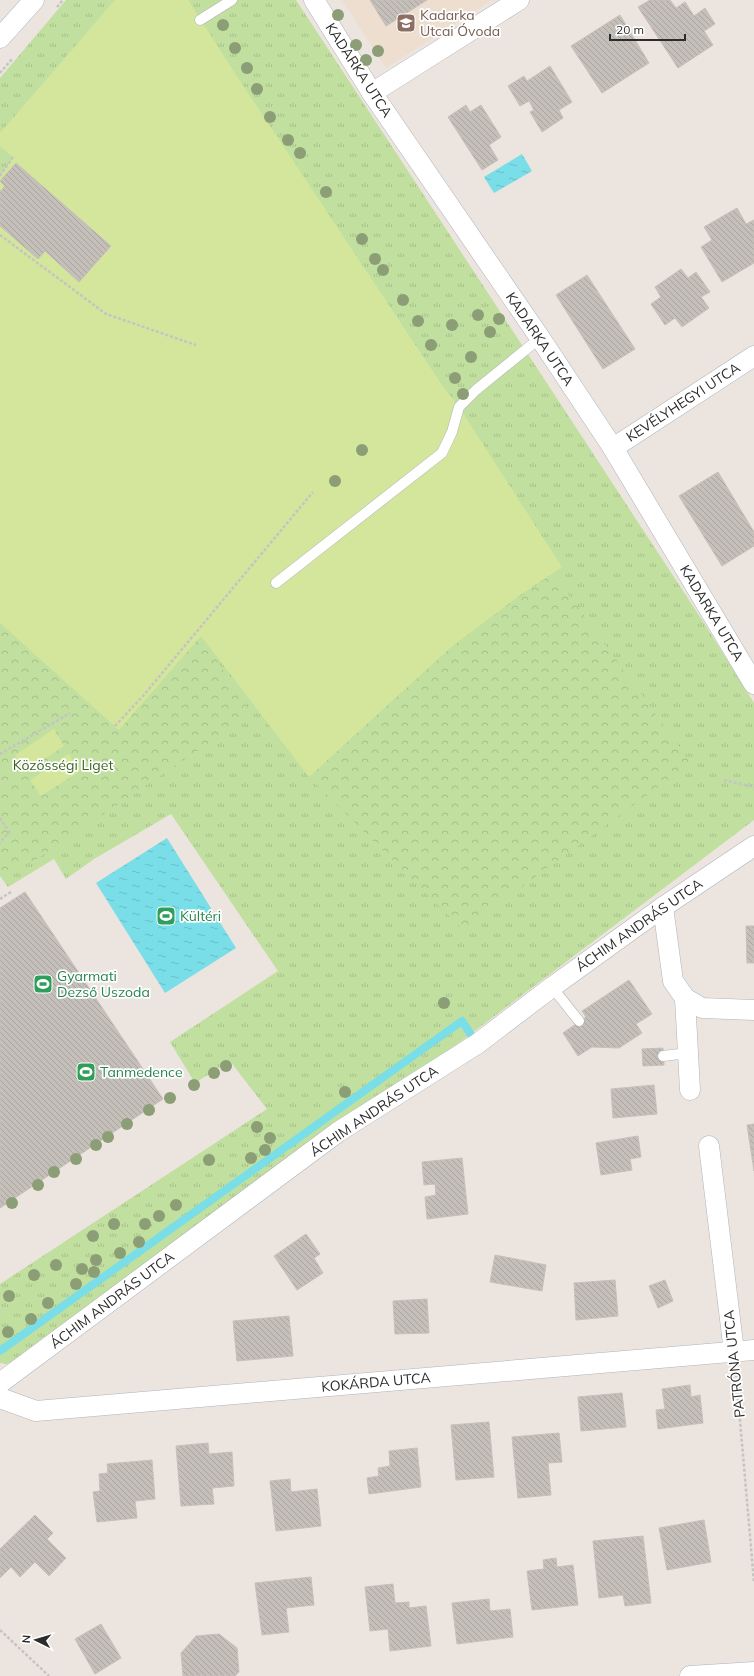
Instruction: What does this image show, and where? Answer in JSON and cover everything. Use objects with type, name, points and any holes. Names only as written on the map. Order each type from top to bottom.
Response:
[{"type":"street","points":[[0,38],[34,0]]},
{"type":"street","name":"KADARKA UTCA","points":[[314,0],[372,93],[540,338],[613,448],[754,684]]},
{"type":"street","points":[[372,93],[519,0]]},
{"type":"street","name":"KEVÉLYHEGYI UTCA","points":[[613,448],[754,356]]},
{"type":"street","name":"ÁCHIM ANDRÁS UTCA","points":[[0,1383],[338,1132],[477,1044],[552,987],[663,907],[754,846]]},
{"type":"street","points":[[663,907],[673,981],[685,998],[702,1008],[754,1010]]},
{"type":"street","points":[[685,998],[690,1090]]},
{"type":"street","name":"PATRÓNA UTCA","points":[[709,1146],[734,1352]]},
{"type":"street","name":"KOKÁRDA UTCA","points":[[0,1398],[36,1411],[754,1350]]},
{"type":"street","points":[[690,1676],[754,1672]]},
{"type":"lane","points":[[200,20],[232,0]]},
{"type":"lane","points":[[276,583],[442,453],[452,432],[459,407],[476,390],[540,338]]},
{"type":"lane","points":[[552,987],[579,1021]]},
{"type":"lane","points":[[664,1056],[688,1054]]},
{"type":"path","points":[[0,176],[13,157]]},
{"type":"path","points":[[0,235],[106,314],[196,345]]},
{"type":"path","points":[[116,726],[143,696],[313,492]]},
{"type":"path","points":[[0,754],[70,713]]},
{"type":"path","points":[[724,780],[754,787]]},
{"type":"path","points":[[0,818],[9,832],[0,842]]},
{"type":"path","points":[[0,899],[11,892]]},
{"type":"path","name":"PATRÓNA UTCA","points":[[734,1352],[754,1582]]},
{"type":"path","points":[[0,1630],[49,1676]]},
{"type":"shaded area","name":"Kadarka Utcai Óvoda","points":[[342,0],[492,0],[386,68]]},
{"type":"green space","points":[[66,0],[296,0],[704,623],[754,703],[754,820],[386,1098],[22,1358],[7,1364],[0,1363],[0,1284],[267,1109],[230,1061],[195,1083],[170,1042],[278,971],[171,814],[94,859],[66,879],[54,859],[8,887],[0,876],[0,78]]},
{"type":"green space","points":[[115,0],[188,0],[442,385],[459,407],[562,567],[523,593],[450,648],[309,777],[201,636],[119,730],[0,623],[0,176],[13,157],[0,146],[0,133]]},
{"type":"green space","points":[[553,573],[691,763],[463,930],[309,777],[450,648]]},
{"type":"green space","name":"Közösségi Liget","points":[[0,623],[115,726],[201,636],[252,714],[37,859],[0,876]]},
{"type":"green space","points":[[54,729],[64,746],[25,772],[15,755]]},
{"type":"green space","points":[[69,754],[80,771],[41,796],[30,780]]},
{"type":"water","points":[[522,154],[532,171],[494,193],[484,177]]},
{"type":"water","name":"Kültéri","points":[[167,838],[236,948],[165,993],[96,883]]},
{"type":"building","points":[[370,0],[427,0],[386,26]]},
{"type":"building","points":[[650,0],[670,0],[676,8],[685,2],[694,16],[705,8],[715,24],[704,31],[713,45],[678,68],[638,7]]},
{"type":"building","points":[[620,15],[649,63],[602,93],[571,46]]},
{"type":"building","points":[[550,66],[572,102],[559,110],[563,118],[542,132],[530,112],[534,110],[529,101],[520,106],[508,86],[524,76],[527,81]]},
{"type":"building","points":[[466,105],[470,112],[481,105],[501,137],[489,145],[498,160],[482,170],[448,117]]},
{"type":"building","points":[[16,163],[111,246],[79,282],[45,251],[38,259],[0,226],[0,192],[5,186],[0,181]]},
{"type":"building","points":[[737,208],[746,224],[754,220],[754,263],[722,282],[701,247],[712,240],[704,227]]},
{"type":"building","points":[[681,269],[688,278],[696,272],[710,292],[701,297],[709,308],[682,327],[675,318],[665,325],[651,304],[661,297],[655,287]]},
{"type":"building","points":[[587,275],[635,349],[603,369],[556,295]]},
{"type":"building","points":[[718,472],[754,532],[754,546],[722,566],[679,496]]},
{"type":"building","name":"Gyarmati Dezső Uszoda","points":[[25,892],[163,1099],[0,1208],[0,908]]},
{"type":"building","points":[[746,926],[754,926],[754,963],[747,963]]},
{"type":"building","points":[[629,980],[652,1014],[636,1024],[642,1033],[619,1048],[592,1047],[578,1056],[563,1033],[586,1017],[582,1011]]},
{"type":"building","points":[[663,1048],[664,1065],[643,1066],[642,1049]]},
{"type":"building","points":[[654,1085],[657,1114],[613,1118],[611,1089]]},
{"type":"building","points":[[754,1124],[754,1171],[747,1125]]},
{"type":"building","points":[[638,1136],[641,1157],[630,1159],[632,1170],[601,1175],[596,1143]]},
{"type":"building","points":[[462,1158],[468,1214],[427,1219],[425,1197],[436,1195],[435,1184],[424,1185],[422,1162]]},
{"type":"building","points":[[306,1234],[320,1254],[314,1258],[323,1273],[297,1290],[274,1256]]},
{"type":"building","points":[[495,1255],[546,1265],[542,1291],[490,1282]]},
{"type":"building","points":[[615,1280],[618,1316],[576,1320],[574,1283]]},
{"type":"building","points":[[665,1280],[673,1301],[658,1308],[649,1286]]},
{"type":"building","points":[[427,1299],[429,1333],[395,1334],[393,1301]]},
{"type":"building","points":[[289,1316],[293,1356],[237,1361],[233,1321]]},
{"type":"building","points":[[690,1385],[691,1397],[700,1395],[703,1423],[658,1429],[656,1410],[665,1409],[662,1389]]},
{"type":"building","points":[[622,1393],[626,1427],[581,1431],[578,1397]]},
{"type":"building","points":[[489,1422],[494,1477],[456,1480],[451,1425]]},
{"type":"building","points":[[559,1433],[562,1462],[548,1463],[551,1495],[518,1498],[512,1437]]},
{"type":"building","points":[[208,1443],[209,1454],[232,1452],[234,1486],[212,1488],[214,1504],[181,1506],[176,1446]]},
{"type":"building","points":[[417,1448],[421,1487],[369,1494],[367,1478],[379,1476],[378,1468],[390,1466],[389,1451]]},
{"type":"building","points":[[152,1460],[155,1499],[135,1501],[137,1518],[97,1522],[93,1492],[100,1491],[99,1474],[108,1473],[107,1464]]},
{"type":"building","points":[[290,1479],[291,1492],[317,1489],[321,1526],[276,1531],[270,1481]]},
{"type":"building","points":[[35,1515],[53,1533],[47,1539],[66,1558],[49,1576],[35,1562],[20,1577],[11,1567],[0,1578],[0,1549]]},
{"type":"building","points":[[704,1520],[711,1562],[667,1570],[659,1528]]},
{"type":"building","points":[[643,1536],[651,1603],[625,1606],[623,1595],[599,1598],[593,1541]]},
{"type":"building","points":[[556,1558],[557,1567],[573,1565],[578,1605],[532,1610],[527,1571],[544,1569],[543,1560]]},
{"type":"building","points":[[311,1577],[314,1605],[286,1608],[289,1632],[262,1635],[255,1583]]},
{"type":"building","points":[[393,1584],[395,1603],[409,1602],[409,1608],[426,1606],[431,1646],[390,1651],[388,1629],[370,1631],[365,1587]]},
{"type":"building","points":[[489,1599],[490,1611],[510,1609],[513,1637],[457,1644],[452,1603]]},
{"type":"building","points":[[101,1624],[121,1658],[95,1674],[75,1639]]},
{"type":"building","points":[[219,1634],[237,1648],[239,1672],[235,1676],[183,1676],[181,1653],[196,1636]]},
{"type":"waterway","points":[[0,1351],[462,1021],[477,1044]]},
{"type":"place","name":"Kadarka Utcai Óvoda","points":[[406,23]]},
{"type":"place","name":"Kültéri","points":[[166,916]]},
{"type":"place","name":"Gyarmati Dezső Uszoda","points":[[43,984]]},
{"type":"place","name":"Tanmedence","points":[[86,1072]]}]
